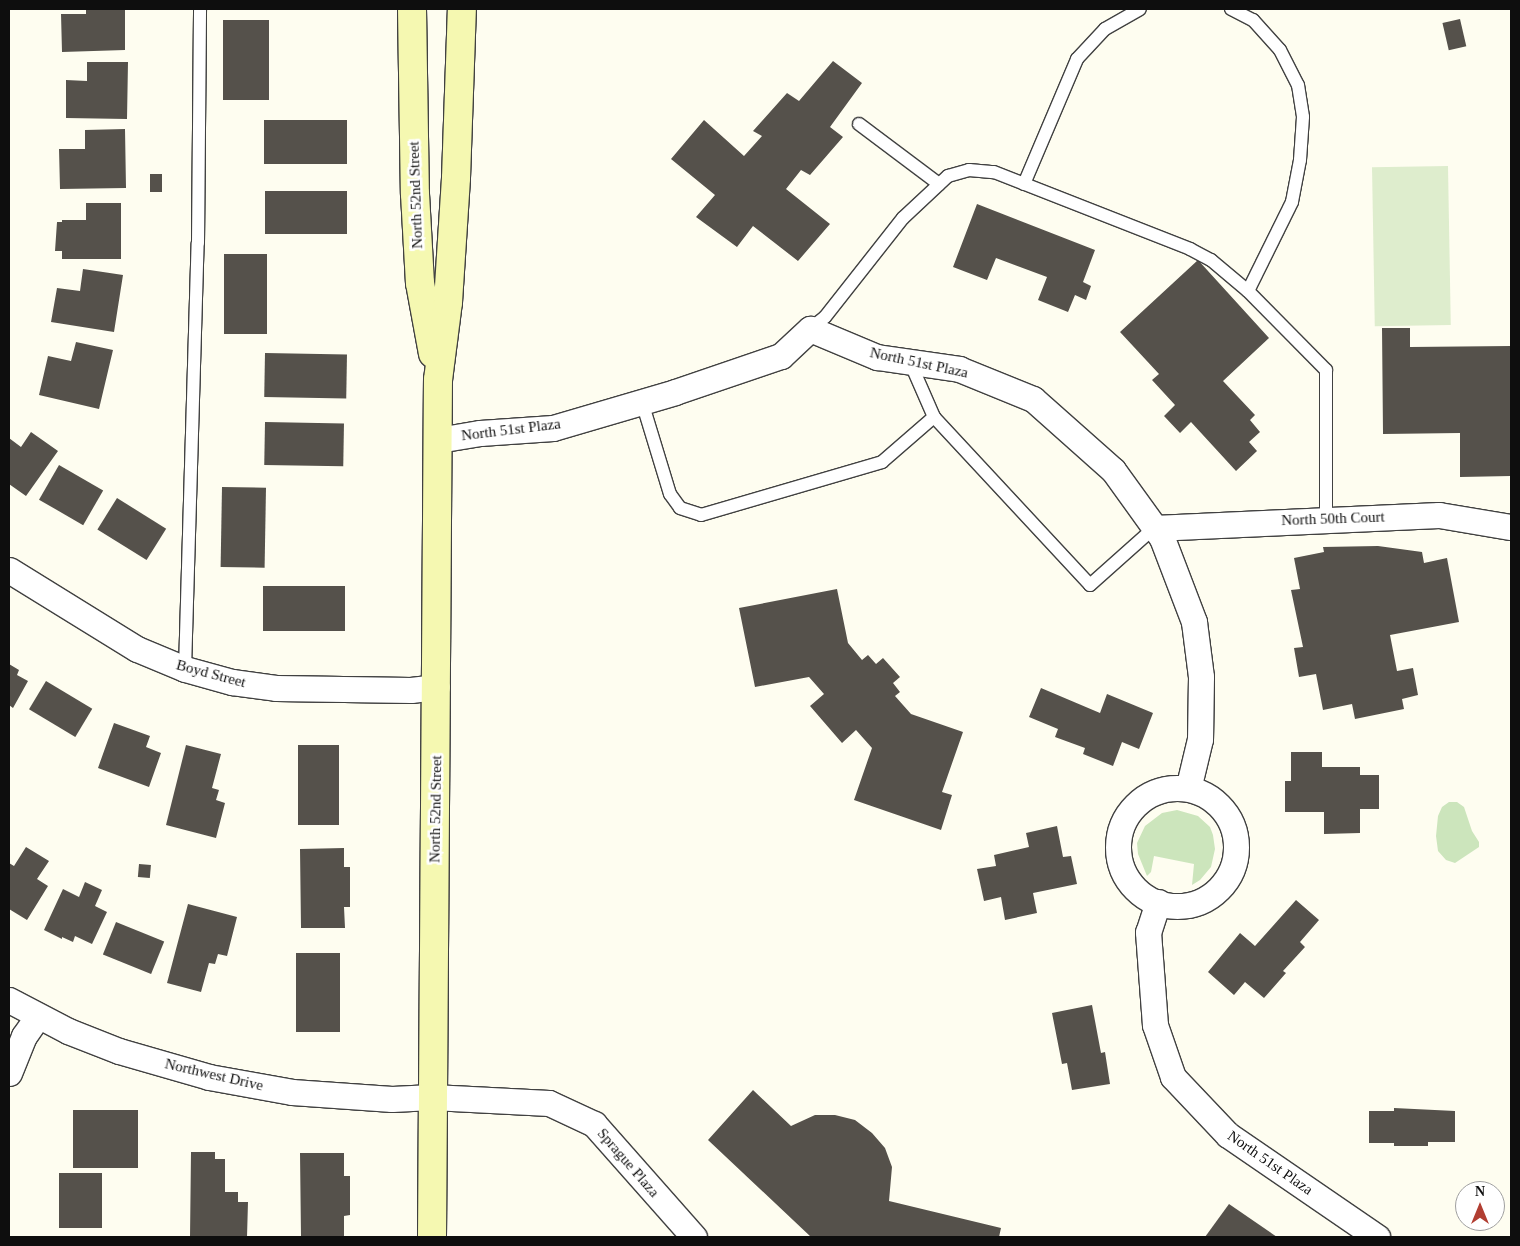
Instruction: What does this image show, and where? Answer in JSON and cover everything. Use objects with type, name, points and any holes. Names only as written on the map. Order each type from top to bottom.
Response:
[{"type":"main road","name":"North 52nd Street","points":[[412,9],[415,194],[420,283],[438,380]]},
{"type":"main road","name":"North 52nd Street","points":[[432,1237],[438,380],[449,292],[456,178],[462,9]]},
{"type":"street","name":"North 51st Plaza","points":[[438,440],[480,433],[553,428],[642,402],[781,356],[810,329],[878,357],[959,369],[1033,399],[1113,470],[1162,538],[1194,622],[1201,677],[1200,739],[1188,789]]},
{"type":"street","name":"North 50th Court","points":[[1154,528],[1439,515],[1511,527]]},
{"type":"street","name":"Boyd Street","points":[[9,570],[137,649],[184,669],[232,682],[276,688],[411,690],[437,687]]},
{"type":"street","points":[[1170,788],[1188,789],[1207,796],[1223,809],[1229,819],[1233,827],[1237,847],[1233,867],[1223,885],[1207,898],[1188,905],[1168,905],[1158,902],[1149,899],[1134,888],[1123,872],[1118,854],[1119,836],[1125,818],[1136,804],[1152,793],[1170,788]]},
{"type":"street","name":"North 51st Plaza","points":[[1158,902],[1148,932],[1155,1025],[1173,1077],[1228,1135],[1377,1237]]},
{"type":"street","name":"Northwest Drive","points":[[9,1000],[38,1016],[118,1051],[209,1077],[292,1092],[392,1099],[432,1098]]},
{"type":"street","points":[[9,1073],[24,1036],[38,1016]]},
{"type":"street","name":"Sprague Plaza","points":[[432,1098],[549,1103],[594,1124],[694,1237]]},
{"type":"lane","points":[[184,669],[198,243],[200,9]]},
{"type":"lane","points":[[1024,184],[1076,59],[1105,30],[1140,9]]},
{"type":"lane","points":[[1231,9],[1253,20],[1280,50],[1298,85],[1303,117],[1300,160],[1292,202],[1248,291]]},
{"type":"lane","points":[[859,124],[940,184]]},
{"type":"lane","points":[[810,329],[825,317],[903,218],[948,176],[969,170],[994,172],[1190,249],[1211,260],[1248,291],[1326,370],[1326,520]]},
{"type":"lane","points":[[910,362],[934,417],[1090,586],[1154,528]]},
{"type":"lane","points":[[642,402],[670,494],[680,508],[701,515],[882,462],[934,417]]},
{"type":"green space","points":[[1448,166],[1451,325],[1375,326],[1372,167]]},
{"type":"green space","points":[[1449,802],[1457,802],[1464,807],[1472,831],[1479,842],[1479,847],[1455,863],[1446,860],[1438,851],[1436,836],[1438,816],[1442,807]]},
{"type":"green space","points":[[1177,810],[1198,816],[1210,827],[1213,835],[1215,849],[1211,867],[1200,880],[1192,885],[1194,864],[1154,856],[1151,872],[1147,876],[1138,854],[1137,843],[1145,826],[1162,813]]},
{"type":"building","points":[[86,9],[125,9],[125,50],[62,52],[61,14],[86,14]]},
{"type":"building","points":[[1460,19],[1466,46],[1449,50],[1442,23]]},
{"type":"building","points":[[223,20],[269,20],[269,100],[223,100]]},
{"type":"building","points":[[833,61],[862,83],[830,127],[843,137],[810,175],[801,170],[786,189],[830,224],[798,261],[753,226],[737,247],[696,217],[715,195],[671,159],[704,120],[744,156],[762,136],[753,131],[787,93],[799,101]]},
{"type":"building","points":[[87,62],[128,62],[127,119],[66,118],[66,80],[87,81]]},
{"type":"building","points":[[264,120],[347,120],[347,164],[264,164]]},
{"type":"building","points":[[125,129],[126,188],[60,189],[59,149],[85,149],[85,130]]},
{"type":"building","points":[[150,174],[162,174],[162,192],[150,192]]},
{"type":"building","points":[[265,191],[347,191],[347,234],[265,234]]},
{"type":"building","points":[[86,203],[121,203],[121,259],[62,259],[62,251],[55,251],[57,222],[62,222],[62,220],[86,220]]},
{"type":"building","points":[[977,204],[1095,250],[1083,282],[1091,286],[1086,300],[1075,295],[1068,312],[1038,300],[1047,277],[996,258],[987,280],[953,267]]},
{"type":"building","points":[[224,254],[267,254],[267,334],[224,334]]},
{"type":"building","points":[[1198,260],[1269,338],[1223,381],[1255,415],[1250,420],[1260,432],[1249,442],[1257,451],[1236,471],[1191,422],[1180,433],[1164,416],[1175,405],[1152,380],[1159,374],[1120,332]]},
{"type":"building","points":[[83,269],[123,275],[114,332],[51,322],[57,288],[80,291]]},
{"type":"building","points":[[1382,328],[1410,328],[1410,347],[1511,346],[1511,476],[1460,477],[1460,433],[1383,434]]},
{"type":"building","points":[[76,342],[113,350],[99,409],[39,395],[48,356],[71,361]]},
{"type":"building","points":[[265,353],[347,354],[346,398],[264,397]]},
{"type":"building","points":[[265,422],[344,423],[343,466],[264,465]]},
{"type":"building","points":[[31,432],[58,451],[26,496],[9,484],[9,438],[21,447]]},
{"type":"building","points":[[59,465],[103,490],[83,525],[39,500]]},
{"type":"building","points":[[222,487],[266,488],[265,568],[221,567]]},
{"type":"building","points":[[117,498],[166,529],[147,560],[97,529]]},
{"type":"building","points":[[1378,546],[1422,552],[1424,563],[1447,558],[1459,622],[1390,635],[1397,671],[1413,668],[1418,695],[1402,699],[1404,709],[1355,719],[1352,704],[1323,710],[1316,674],[1299,677],[1294,648],[1303,647],[1291,590],[1300,589],[1294,558],[1324,552],[1323,547]]},
{"type":"building","points":[[263,586],[345,586],[345,631],[263,631]]},
{"type":"building","points":[[837,589],[848,643],[862,660],[868,655],[876,664],[883,658],[900,677],[893,683],[900,692],[895,696],[911,714],[963,732],[942,792],[952,795],[941,830],[854,800],[872,748],[856,730],[842,743],[810,706],[824,694],[809,677],[755,687],[739,608]]},
{"type":"building","points":[[9,664],[19,670],[17,675],[28,681],[13,708],[9,705]]},
{"type":"building","points":[[46,681],[92,709],[75,737],[29,709]]},
{"type":"building","points":[[1041,688],[1100,713],[1107,694],[1153,713],[1139,749],[1122,742],[1113,766],[1083,754],[1085,748],[1055,737],[1058,729],[1029,717]]},
{"type":"building","points":[[114,723],[150,736],[146,747],[161,753],[149,787],[98,768]]},
{"type":"building","points":[[186,745],[221,754],[212,788],[219,790],[216,800],[225,803],[216,838],[166,825]]},
{"type":"building","points":[[298,745],[339,745],[339,825],[298,825]]},
{"type":"building","points":[[1291,752],[1322,752],[1322,767],[1360,767],[1360,775],[1379,775],[1379,809],[1360,809],[1360,833],[1324,834],[1324,812],[1285,812],[1285,781],[1291,781]]},
{"type":"building","points":[[1057,826],[1063,857],[1071,856],[1077,884],[1033,893],[1037,913],[1005,920],[1001,897],[984,901],[977,869],[996,866],[994,855],[1029,847],[1026,833]]},
{"type":"building","points":[[26,847],[49,861],[37,879],[48,886],[27,920],[9,909],[9,863],[14,866]]},
{"type":"building","points":[[344,848],[344,867],[350,867],[350,907],[344,907],[345,928],[301,928],[300,849]]},
{"type":"building","points":[[139,864],[151,865],[150,878],[138,877]]},
{"type":"building","points":[[85,882],[102,890],[95,906],[107,912],[92,944],[75,936],[73,942],[62,937],[62,939],[44,930],[63,889],[79,897]]},
{"type":"building","points":[[1296,900],[1319,920],[1300,942],[1305,947],[1283,971],[1286,973],[1264,998],[1245,982],[1234,995],[1208,972],[1240,933],[1255,946]]},
{"type":"building","points":[[188,904],[237,917],[227,956],[218,954],[215,964],[209,963],[201,992],[167,983]]},
{"type":"building","points":[[116,922],[164,941],[151,974],[103,954]]},
{"type":"building","points":[[296,953],[340,953],[340,1032],[296,1032]]},
{"type":"building","points":[[1092,1005],[1101,1053],[1105,1052],[1110,1084],[1072,1090],[1067,1063],[1062,1064],[1052,1013]]},
{"type":"building","points":[[753,1090],[791,1126],[815,1115],[835,1115],[855,1120],[872,1133],[885,1148],[892,1167],[889,1201],[1001,1228],[999,1237],[811,1237],[708,1140]]},
{"type":"building","points":[[1394,1108],[1455,1111],[1455,1142],[1428,1142],[1428,1146],[1394,1146],[1394,1143],[1369,1143],[1369,1111],[1394,1111]]},
{"type":"building","points":[[73,1110],[138,1110],[138,1168],[73,1168]]},
{"type":"building","points":[[191,1152],[215,1152],[215,1159],[225,1159],[225,1192],[238,1192],[238,1202],[248,1202],[247,1237],[190,1237]]},
{"type":"building","points":[[300,1153],[344,1153],[344,1176],[350,1176],[350,1215],[344,1216],[344,1237],[301,1237]]},
{"type":"building","points":[[59,1173],[102,1173],[102,1228],[59,1228]]},
{"type":"building","points":[[1229,1204],[1277,1237],[1205,1237]]}]
